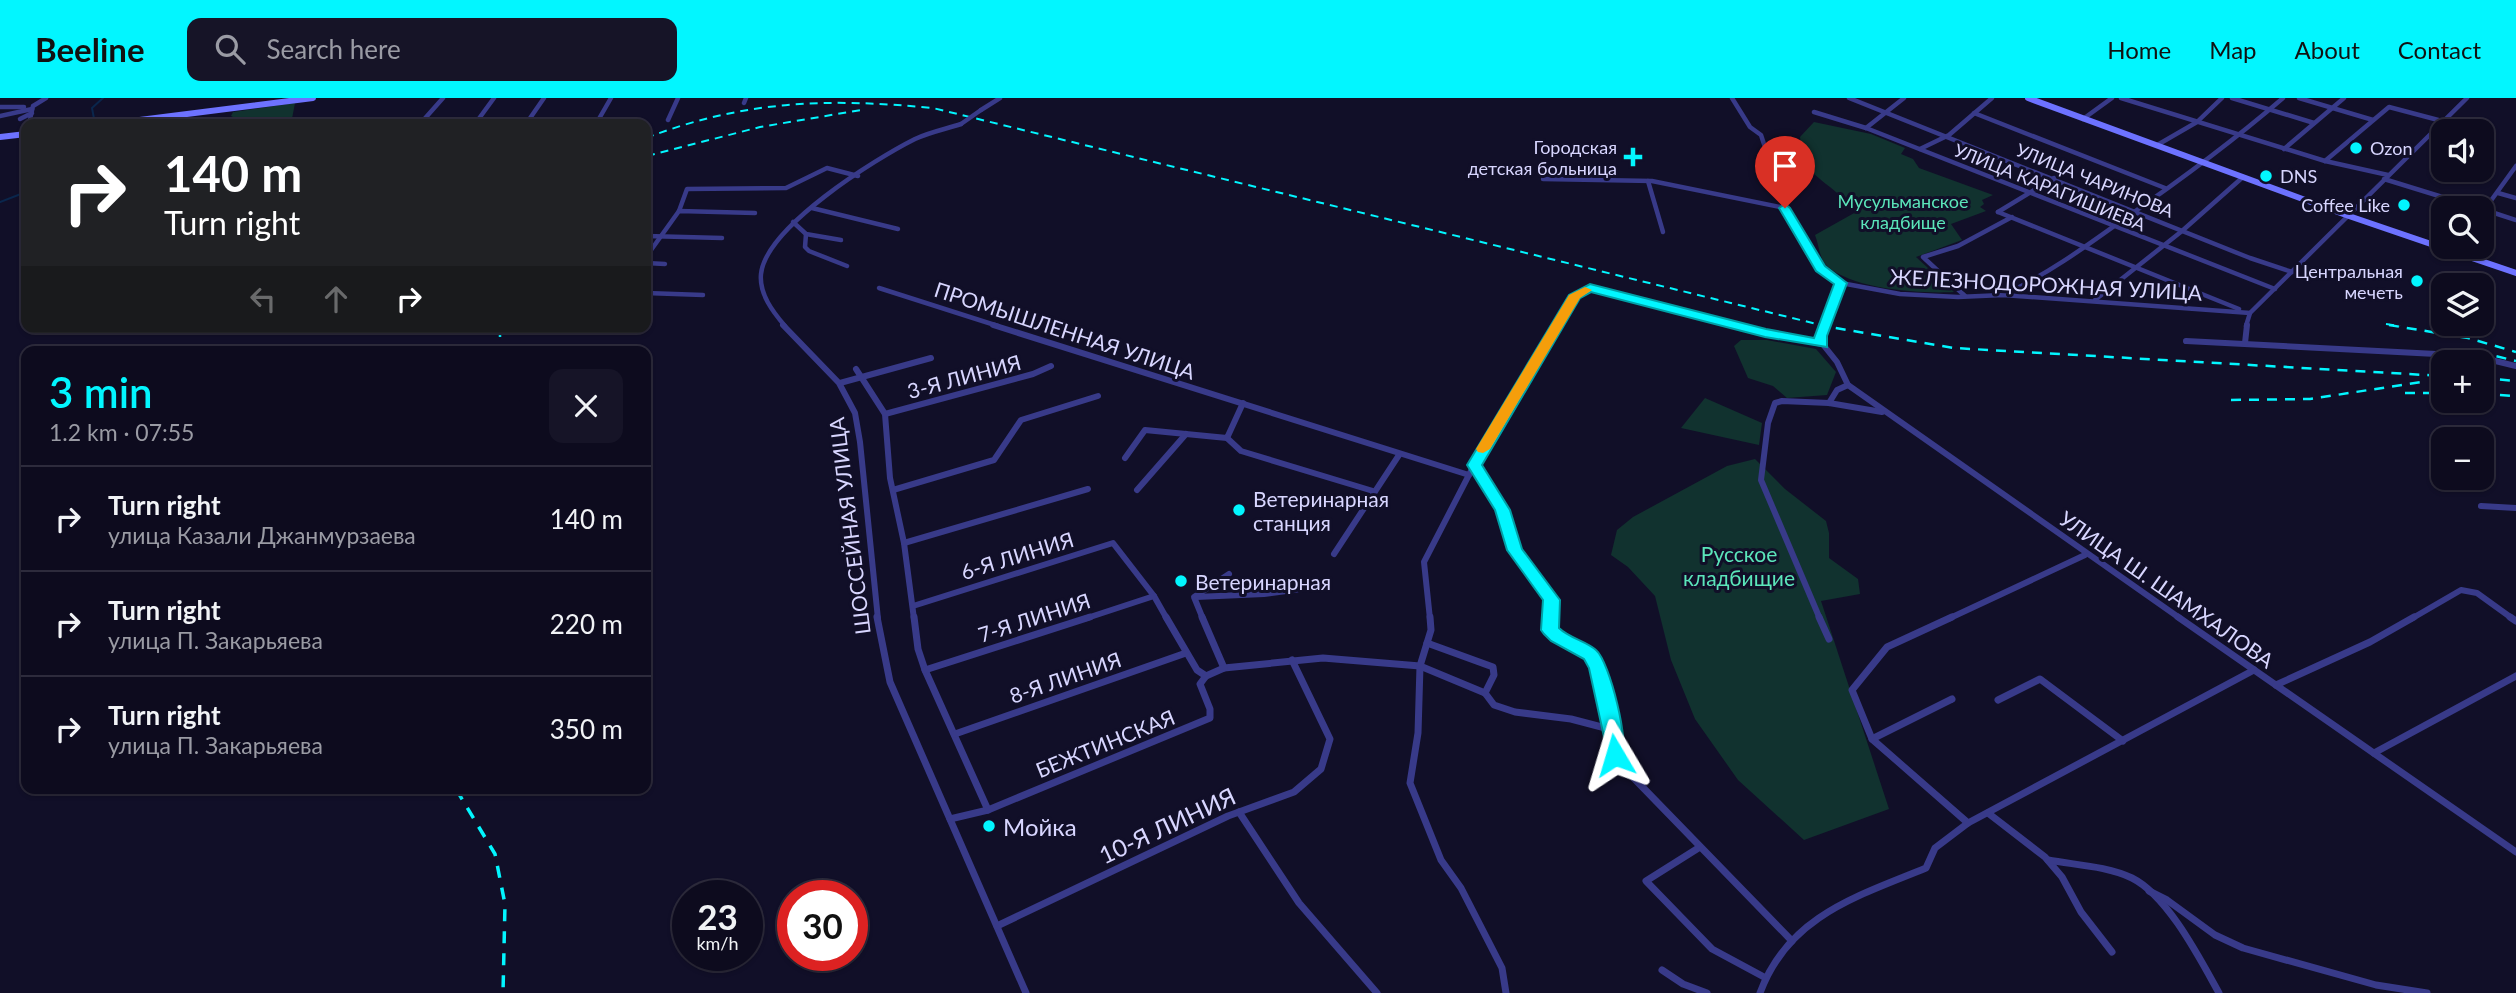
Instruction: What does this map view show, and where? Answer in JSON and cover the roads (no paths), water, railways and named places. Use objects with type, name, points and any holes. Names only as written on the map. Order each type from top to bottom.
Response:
[{"type":"main road","points":[[153,119],[313,98]]},
{"type":"main road","points":[[2031,98],[2348,214],[2431,241]]},
{"type":"main road","points":[[2083,118],[2242,177],[2516,272]]},
{"type":"main road","points":[[0,137],[21,134]]},
{"type":"main road","points":[[2483,259],[2516,272]]},
{"type":"street","points":[[20,118],[46,98]]},
{"type":"street","points":[[424,119],[443,98]]},
{"type":"street","points":[[479,119],[494,98]]},
{"type":"street","points":[[529,119],[544,98]]},
{"type":"street","points":[[599,119],[611,98]]},
{"type":"street","points":[[668,120],[678,98]]},
{"type":"street","name":"ШОССЕЙНАЯ УЛИЦА","points":[[1000,98],[961,124],[917,139],[793,222],[773,244],[762,266],[761,287],[771,309],[846,390],[855,414],[878,636],[887,670],[1026,993]]},
{"type":"street","points":[[1506,993],[1502,968],[1461,888],[1441,860],[1410,783],[1418,733],[1420,666],[1431,630],[1424,562],[1469,475],[1576,295],[1590,288],[1765,333],[1821,340],[1841,283],[1820,269],[1785,208],[1761,135],[1750,127],[1732,98]]},
{"type":"street","name":"УЛИЦА ЧАРИНОВА","points":[[1849,98],[2292,272]]},
{"type":"street","points":[[1866,128],[1904,98]]},
{"type":"street","points":[[1919,149],[1946,136],[1992,98]]},
{"type":"street","points":[[2083,118],[2112,98]]},
{"type":"street","points":[[2121,98],[2284,149],[2386,177],[2441,196]]},
{"type":"street","points":[[2159,144],[2197,122],[2222,98]]},
{"type":"street","points":[[2232,98],[2314,123]]},
{"type":"street","points":[[2003,295],[2043,275],[2136,211],[2240,135],[2283,98]]},
{"type":"street","points":[[2299,98],[2372,120]]},
{"type":"street","points":[[2284,149],[2344,98]]},
{"type":"street","points":[[2444,119],[2466,98]]},
{"type":"street","points":[[0,107],[32,109]]},
{"type":"street","points":[[2325,161],[2389,107],[2434,119]]},
{"type":"street","points":[[0,116],[32,109]]},
{"type":"street","points":[[30,119],[32,109]]},
{"type":"street","name":"УЛИЦА КАРАГИШИЕВА","points":[[1814,112],[1866,128],[2275,289]]},
{"type":"street","points":[[1974,113],[2165,188]]},
{"type":"street","points":[[2245,343],[2245,330],[2250,313],[2431,132]]},
{"type":"street","points":[[2494,197],[2516,166]]},
{"type":"street","points":[[651,251],[679,211],[687,189],[786,188],[827,168],[858,176]]},
{"type":"street","points":[[2095,300],[2182,231],[2242,177]]},
{"type":"street","points":[[2508,177],[2516,180]]},
{"type":"street","points":[[2054,178],[1998,212],[2132,268],[2250,313]]},
{"type":"street","points":[[1543,179],[1648,181],[1785,208]]},
{"type":"street","points":[[1648,181],[1663,232]]},
{"type":"street","points":[[2498,193],[2516,198]]},
{"type":"street","points":[[812,208],[898,229]]},
{"type":"street","points":[[679,211],[755,213]]},
{"type":"street","points":[[2494,214],[2516,220]]},
{"type":"street","points":[[1965,297],[1923,257],[1937,255],[1973,239],[2012,217]]},
{"type":"street","points":[[793,222],[806,234],[841,240]]},
{"type":"street","points":[[806,234],[805,247],[809,251],[847,266]]},
{"type":"street","points":[[651,236],[722,238]]},
{"type":"street","points":[[651,261],[665,264]]},
{"type":"street","name":"ЖЕЛЕЗНОДОРОЖНАЯ УЛИЦА","points":[[1841,283],[1900,293],[2095,300],[2250,313]]},
{"type":"street","name":"ПРОМЫШЛЕННАЯ УЛИЦА","points":[[879,288],[1243,403],[1399,456],[1469,475]]},
{"type":"street","points":[[651,293],[703,295]]},
{"type":"street","name":"УЛИЦА Ш. ШАМХАЛОВА","points":[[1821,340],[1837,362],[1848,385],[1884,412],[2085,555],[2516,852]]},
{"type":"street","points":[[2186,341],[2475,356],[2516,366]]},
{"type":"street","points":[[840,383],[931,358]]},
{"type":"street","name":"3-Я ЛИНИЯ","points":[[885,414],[1033,374],[1051,366]]},
{"type":"street","points":[[856,369],[885,414],[893,490],[904,543],[918,649],[988,810]]},
{"type":"street","points":[[1829,403],[1837,390],[1848,385]]},
{"type":"street","points":[[893,490],[994,460],[1021,420],[1098,396]]},
{"type":"street","points":[[1829,639],[1766,496],[1760,469],[1768,423],[1775,402],[1829,403],[1884,412]]},
{"type":"street","points":[[1227,438],[1243,403]]},
{"type":"street","points":[[1125,458],[1145,430],[1227,438],[1241,451],[1373,491]]},
{"type":"street","points":[[1137,490],[1186,435]]},
{"type":"street","points":[[1334,554],[1373,491],[1399,456]]},
{"type":"street","points":[[1475,465],[1503,510],[1515,550],[1552,600],[1550,630],[1591,655],[1598,668],[1613,730],[1615,755],[1622,766],[1791,941]]},
{"type":"street","points":[[904,543],[1088,489]]},
{"type":"street","points":[[2481,506],[2516,508]]},
{"type":"street","name":"6-Я ЛИНИЯ","points":[[913,606],[1113,543],[1154,596]]},
{"type":"street","points":[[1968,823],[1872,739],[1853,690],[1887,648],[2085,555]]},
{"type":"street","points":[[1194,597],[1229,574]]},
{"type":"street","points":[[1194,597],[1264,594],[1316,587]]},
{"type":"street","points":[[2276,685],[2370,642],[2461,590],[2477,593],[2516,621]]},
{"type":"street","points":[[1154,596],[1197,670],[1206,676],[1224,668],[1323,658],[1420,666],[1485,693],[1494,705],[1515,712],[1571,719],[1613,730]]},
{"type":"street","name":"7-Я ЛИНИЯ","points":[[925,670],[1154,596]]},
{"type":"street","points":[[1194,597],[1224,668]]},
{"type":"street","points":[[1427,643],[1493,667],[1494,674],[1485,693]]},
{"type":"street","name":"8-Я ЛИНИЯ","points":[[955,734],[1186,653]]},
{"type":"street","name":"10-Я ЛИНИЯ","points":[[997,926],[1239,812],[1294,792],[1321,769],[1330,739],[1292,660]]},
{"type":"street","points":[[1760,993],[1764,977],[1791,941],[1844,901],[1926,869],[1935,848],[1968,823],[2254,670]]},
{"type":"street","name":"БЕЖТИНСКАЯ","points":[[950,819],[988,810],[1210,718],[1210,709],[1200,684],[1206,676]]},
{"type":"street","points":[[2374,753],[2516,676]]},
{"type":"street","points":[[1998,700],[2040,679],[2123,741]]},
{"type":"street","points":[[1872,739],[1952,699]]},
{"type":"street","points":[[1239,812],[1299,903],[1377,993]]},
{"type":"street","points":[[1988,813],[2048,860],[2112,952]]},
{"type":"street","points":[[1700,847],[1646,881],[1712,949],[1764,977]]},
{"type":"street","points":[[2048,860],[2133,878],[2149,891],[2190,941],[2219,993]]},
{"type":"street","points":[[2149,891],[2167,900],[2215,935],[2243,948],[2376,985],[2427,993]]},
{"type":"street","points":[[1662,970],[1683,984],[1707,993]]},
{"type":"waterway","points":[[94,119],[92,108],[103,98]]},
{"type":"waterway","points":[[0,202],[21,194]]},
{"type":"railway","points":[[651,136],[718,116],[788,105],[858,103],[933,108],[1825,326]]},
{"type":"railway","points":[[651,155],[760,127],[861,110]]},
{"type":"railway","points":[[2386,324],[2400,326]]},
{"type":"railway","points":[[1818,325],[1954,348],[2431,375]]},
{"type":"railway","points":[[2389,325],[2468,338],[2516,352]]},
{"type":"railway","points":[[500,333],[500,346]]},
{"type":"railway","points":[[2494,356],[2516,361]]},
{"type":"railway","points":[[2494,379],[2516,381]]},
{"type":"railway","points":[[2231,400],[2310,399],[2421,382]]},
{"type":"railway","points":[[2405,393],[2431,393]]},
{"type":"railway","points":[[2494,395],[2516,396]]},
{"type":"railway","points":[[459,794],[495,854],[505,904],[503,993]]},
{"type":"place","name":"Ozon","points":[[2356,148]]},
{"type":"place","name":"Городская детская больница","points":[[1633,157]]},
{"type":"place","name":"DNS","points":[[2266,176]]},
{"type":"place","name":"Coffee Like","points":[[2404,205]]},
{"type":"place","name":"Центральная мечеть","points":[[2417,281]]},
{"type":"place","name":"Ветеринарная станция","points":[[1239,510]]},
{"type":"place","name":"Ветеринарная","points":[[1181,581]]},
{"type":"place","name":"Мойка","points":[[989,826]]},
{"type":"park label","name":"Мусульманское кладбище","points":[[1903,211]]},
{"type":"park label","name":"Русское кладбищие","points":[[1739,565]]}]
